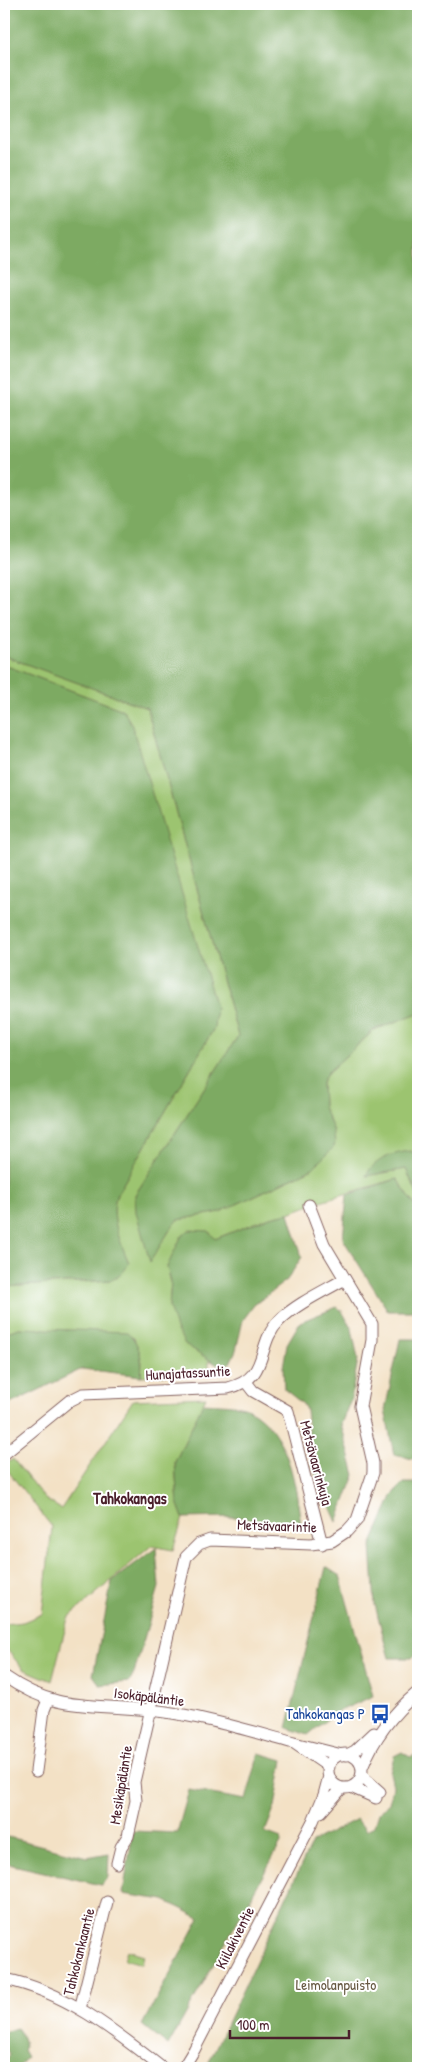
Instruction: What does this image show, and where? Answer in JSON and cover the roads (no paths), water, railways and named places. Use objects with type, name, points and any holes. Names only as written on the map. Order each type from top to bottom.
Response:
[{"type":"street","name":"Metsävaarintie","points":[[150,1710],[183,1562],[193,1548],[210,1540],[322,1544],[341,1536],[357,1520],[373,1473],[373,1463],[360,1406],[373,1332],[369,1317],[324,1244],[309,1205]]},
{"type":"street","name":"Hunajatassuntie","points":[[4,1454],[69,1401],[83,1394],[228,1388],[246,1382],[255,1372],[271,1332],[277,1323],[295,1309],[345,1279]]},
{"type":"street","name":"Metsävaarinkuja","points":[[246,1382],[253,1392],[288,1411],[322,1544]]},
{"type":"street","name":"Isokäpäläntie","points":[[4,1676],[21,1688],[48,1700],[72,1705],[150,1710],[211,1722],[345,1755]]},
{"type":"street","points":[[345,1755],[356,1758],[362,1772],[378,1795],[335,1784],[329,1772],[334,1759],[355,1750],[418,1692]]},
{"type":"street","points":[[36,1771],[44,1710],[48,1700]]},
{"type":"street","name":"Mesikäpäläntie","points":[[117,1863],[121,1847],[128,1836],[136,1801],[134,1782],[150,1710]]},
{"type":"street","points":[[347,1788],[358,1782],[369,1750],[392,1717]]},
{"type":"street","name":"Isokäpäläntie","points":[[294,1743],[329,1772]]},
{"type":"street","name":"Kiilakiventie","points":[[183,2068],[313,1821],[324,1795],[329,1772]]},
{"type":"street","name":"Kiilakiventie","points":[[313,1821],[347,1788]]},
{"type":"street","name":"Tahkokankaantie","points":[[80,2008],[108,1902]]},
{"type":"street","points":[[4,1979],[23,1983],[80,2008],[110,2027],[162,2068]]},
{"type":"place","name":"Tahkokangas P","points":[[380,1714]]},
{"type":"district","name":"Tahkokangas","points":[[130,1498]]},
{"type":"park label","name":"Leimolanpuisto","points":[[336,1985]]}]
